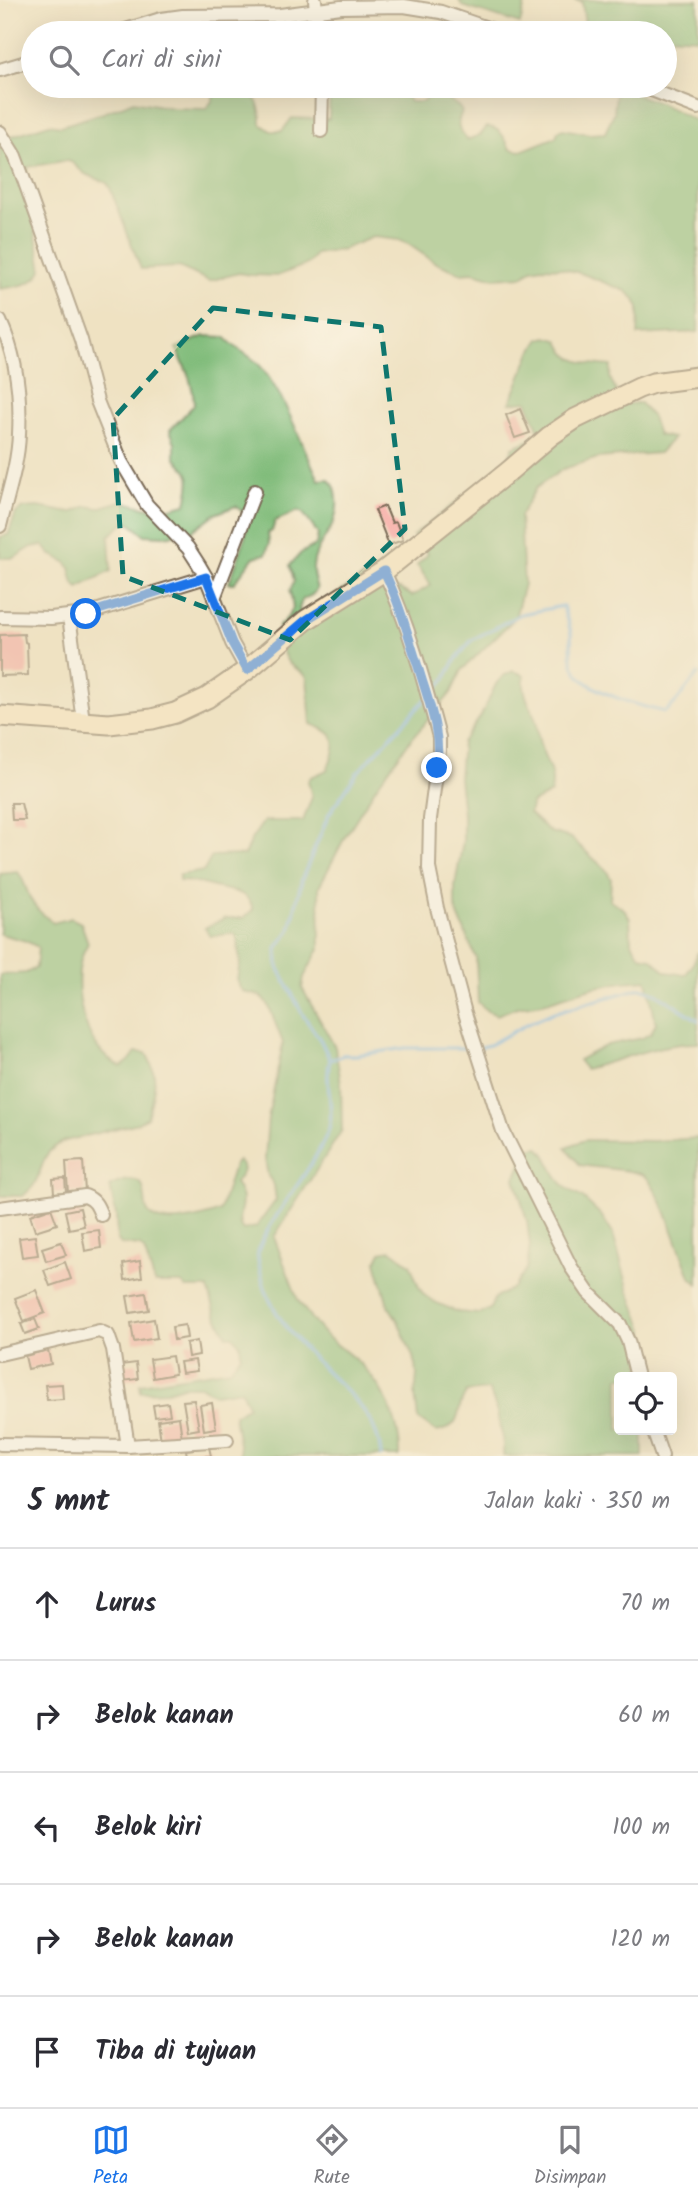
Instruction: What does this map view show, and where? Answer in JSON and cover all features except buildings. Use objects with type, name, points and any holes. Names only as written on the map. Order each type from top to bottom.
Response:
[{"type":"main road","points":[[0,716],[109,724],[152,719],[175,713],[207,698],[247,670],[306,620],[384,571],[550,436],[575,419],[653,383],[698,377]]},
{"type":"street","points":[[155,21],[183,16],[279,15],[316,5],[404,6],[441,12],[467,21]]},
{"type":"street","points":[[0,70],[21,64]]},
{"type":"street","points":[[321,98],[321,131]]},
{"type":"street","points":[[673,98],[698,108]]},
{"type":"street","points":[[0,132],[15,156],[24,180],[81,340],[97,401],[121,461],[147,505],[188,548],[206,577],[232,643],[247,670]]},
{"type":"street","points":[[0,321],[14,364],[19,435],[0,526]]},
{"type":"street","points":[[214,598],[255,491]]},
{"type":"street","points":[[384,571],[396,596],[439,737],[432,797],[429,868],[465,1013],[503,1131],[571,1267],[588,1292],[620,1324],[628,1341],[636,1372]]},
{"type":"street","points":[[0,617],[51,618],[86,614],[206,577]]},
{"type":"street","points":[[69,616],[83,721]]},
{"type":"street","points":[[0,1209],[85,1196],[92,1198],[101,1214]]},
{"type":"street","points":[[0,1354],[99,1331],[108,1335],[113,1349],[128,1446]]},
{"type":"street","points":[[655,1435],[662,1456]]},
{"type":"street","points":[[0,1444],[128,1446],[227,1440]]},
{"type":"highlighted area","points":[[213,308],[381,327],[405,529],[290,640],[123,576],[113,419]]},
{"type":"green space","points":[[459,0],[526,0],[521,21],[510,21],[462,6]]},
{"type":"green space","points":[[574,0],[698,0],[698,38],[677,37],[677,21],[584,21],[582,2]]},
{"type":"green space","points":[[213,98],[254,98],[258,104],[261,124],[271,131],[282,131],[292,118],[329,119],[330,98],[408,98],[410,102],[423,102],[426,98],[446,98],[462,112],[459,127],[467,140],[480,135],[487,127],[492,128],[502,134],[510,149],[521,151],[556,137],[558,131],[563,129],[590,134],[605,133],[614,113],[615,98],[648,99],[698,122],[698,332],[638,335],[639,308],[634,298],[626,291],[583,274],[562,268],[542,267],[532,269],[523,276],[495,278],[473,272],[461,273],[436,263],[408,244],[373,237],[341,250],[316,254],[308,264],[277,276],[239,273],[209,281],[179,267],[141,269],[107,183],[85,174],[69,160],[28,167],[24,189],[33,219],[42,270],[29,282],[0,289],[0,140],[49,124],[61,126],[134,101],[173,108],[206,109]]},
{"type":"green space","points":[[204,336],[225,337],[262,368],[286,408],[319,480],[328,479],[335,488],[335,519],[314,558],[313,572],[317,589],[302,600],[299,609],[303,616],[375,570],[383,588],[400,589],[412,596],[431,585],[417,565],[428,554],[413,536],[507,463],[513,447],[541,436],[527,401],[510,403],[530,354],[540,339],[547,337],[558,340],[566,353],[576,360],[611,366],[610,378],[622,404],[640,403],[652,417],[658,435],[673,438],[659,453],[598,458],[563,469],[536,488],[520,516],[524,584],[515,618],[462,670],[451,693],[409,742],[376,787],[345,837],[319,887],[320,947],[304,977],[302,988],[335,1047],[341,1083],[342,1130],[274,1237],[301,1305],[325,1334],[363,1367],[385,1397],[395,1420],[400,1456],[241,1456],[234,1415],[248,1406],[241,1390],[215,1394],[200,1386],[183,1386],[167,1391],[141,1392],[140,1384],[230,1369],[241,1355],[240,1344],[233,1336],[227,1336],[216,1315],[208,1288],[186,1288],[182,1283],[155,1283],[144,1250],[140,1246],[121,1244],[117,1239],[116,1215],[110,1186],[125,1181],[137,1181],[143,1186],[147,1210],[152,1216],[170,1221],[193,1219],[220,1211],[234,1165],[238,1161],[243,1170],[235,1183],[242,1198],[239,1219],[243,1230],[256,1227],[276,1200],[265,1159],[268,1118],[283,1043],[268,1004],[260,996],[244,992],[240,988],[237,979],[240,963],[237,935],[210,936],[205,928],[225,918],[243,918],[253,910],[248,899],[240,893],[179,881],[179,875],[204,871],[212,856],[244,855],[264,821],[303,821],[312,797],[308,781],[327,770],[334,741],[327,732],[311,724],[307,678],[284,656],[279,626],[293,608],[290,591],[294,581],[290,565],[301,553],[316,545],[318,534],[303,513],[298,511],[275,521],[272,531],[268,533],[266,554],[254,557],[234,583],[229,583],[247,529],[244,516],[236,506],[215,514],[192,531],[164,536],[145,535],[127,521],[109,536],[111,571],[78,588],[67,563],[50,554],[43,545],[32,547],[14,558],[0,558],[0,537],[8,535],[16,513],[24,508],[38,507],[71,513],[87,506],[98,508],[121,501],[160,511],[186,504],[190,478],[175,458],[175,443],[170,430],[194,405],[194,397],[176,348]]},
{"type":"green space","points":[[513,671],[524,675],[525,693],[552,778],[551,793],[532,803],[529,813],[550,832],[571,838],[606,870],[611,879],[610,900],[625,910],[630,919],[631,941],[640,956],[651,958],[666,972],[685,975],[698,952],[698,1043],[655,1049],[585,1069],[578,1060],[607,1045],[642,1038],[651,1033],[656,1023],[647,980],[591,988],[543,1003],[517,1007],[497,1015],[487,1011],[478,1002],[476,958],[455,908],[455,885],[463,841],[459,778],[462,742],[481,716],[496,684],[503,676]]},
{"type":"green space","points":[[18,872],[34,905],[53,923],[71,918],[81,923],[88,943],[79,969],[80,1000],[88,1030],[95,1043],[105,1056],[121,1067],[136,1052],[146,1053],[153,1070],[154,1085],[147,1117],[138,1123],[57,1145],[47,1154],[34,1185],[23,1196],[0,1196],[0,975],[26,973],[36,968],[38,947],[0,934],[0,874]]},
{"type":"green space","points":[[698,1138],[698,1284],[690,1276],[664,1208],[645,1176],[624,1170],[580,1165],[566,1147],[585,1140],[654,1141]]},
{"type":"green space","points":[[539,1147],[558,1179],[601,1215],[613,1234],[629,1291],[645,1332],[640,1362],[643,1372],[614,1372],[614,1435],[643,1435],[643,1456],[503,1456],[503,1441],[489,1390],[467,1392],[456,1421],[446,1429],[437,1432],[418,1419],[415,1395],[416,1364],[398,1321],[388,1305],[376,1262],[381,1252],[391,1250],[410,1264],[423,1294],[432,1301],[458,1312],[480,1314],[490,1309],[494,1299],[514,1287],[527,1268],[530,1245],[527,1221],[515,1178],[528,1149]]},
{"type":"waterway","points":[[432,694],[472,640],[521,614],[563,606],[571,633],[574,666],[582,679],[591,686],[630,702],[665,712],[698,674]]},
{"type":"waterway","points":[[381,1456],[375,1431],[363,1410],[278,1316],[265,1289],[258,1255],[266,1234],[322,1144],[331,1116],[328,1078],[330,1060],[278,967],[277,948],[290,930],[302,879],[329,814],[357,773],[426,699]]},
{"type":"waterway","points":[[481,1047],[552,1013],[641,988],[656,993],[698,1020]]},
{"type":"waterway","points":[[330,1060],[343,1055],[406,1048],[473,1048]]},
{"type":"route","points":[[86,614],[206,577],[232,643],[247,670],[306,620],[384,571],[396,596],[439,737],[437,768]]}]
